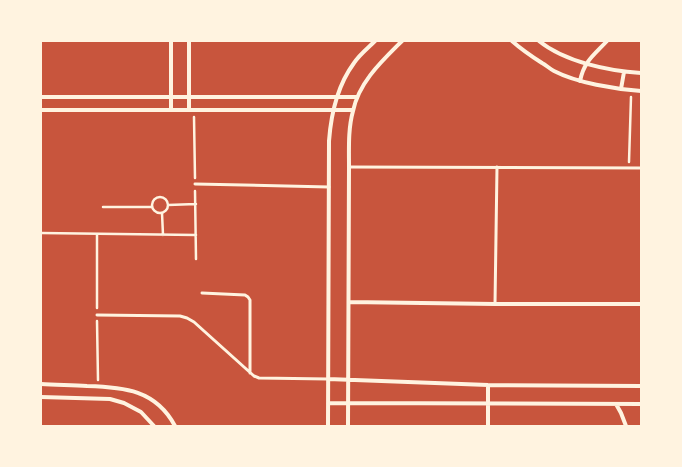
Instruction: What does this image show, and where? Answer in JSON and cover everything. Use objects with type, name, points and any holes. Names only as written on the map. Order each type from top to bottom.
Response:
[{"type":"street","points":[[171,41],[171,110]]},
{"type":"street","points":[[189,41],[189,110]]},
{"type":"street","points":[[328,426],[328,141],[330,124],[332,110],[345,77],[354,62],[375,41]]},
{"type":"street","points":[[348,426],[350,126],[357,97],[366,80],[378,65],[402,41]]},
{"type":"street","points":[[512,41],[554,71],[580,81],[621,89],[641,91]]},
{"type":"street","points":[[539,41],[562,55],[586,63],[624,72],[641,73]]},
{"type":"street","points":[[580,81],[586,63],[607,41]]},
{"type":"street","points":[[621,89],[624,72]]},
{"type":"street","points":[[41,97],[357,97]]},
{"type":"street","points":[[41,110],[353,110]]},
{"type":"street","points":[[348,302],[641,304]]},
{"type":"street","points":[[328,379],[488,385],[641,386]]},
{"type":"street","points":[[41,384],[111,386],[141,393],[158,404],[175,426]]},
{"type":"street","points":[[488,385],[488,426]]},
{"type":"street","points":[[41,397],[110,399],[124,403],[141,412],[154,426]]},
{"type":"street","points":[[328,403],[641,404]]},
{"type":"street","points":[[616,404],[622,414],[626,426]]},
{"type":"lane","points":[[349,167],[641,168]]},
{"type":"lane","points":[[495,304],[497,167]]},
{"type":"lane","points":[[195,184],[329,187]]},
{"type":"lane","points":[[202,293],[245,295],[249,298],[250,373]]},
{"type":"lane","points":[[97,315],[180,316],[194,322],[254,376],[259,378],[328,379]]},
{"type":"path","points":[[629,168],[632,90]]},
{"type":"path","points":[[162,197],[167,201],[168,205],[168,208],[159,214],[151,207],[151,203],[155,198],[162,197]]},
{"type":"path","points":[[168,205],[196,204]]},
{"type":"path","points":[[104,207],[151,207]]},
{"type":"path","points":[[162,213],[163,235]]},
{"type":"path","points":[[41,234],[196,235]]}]
